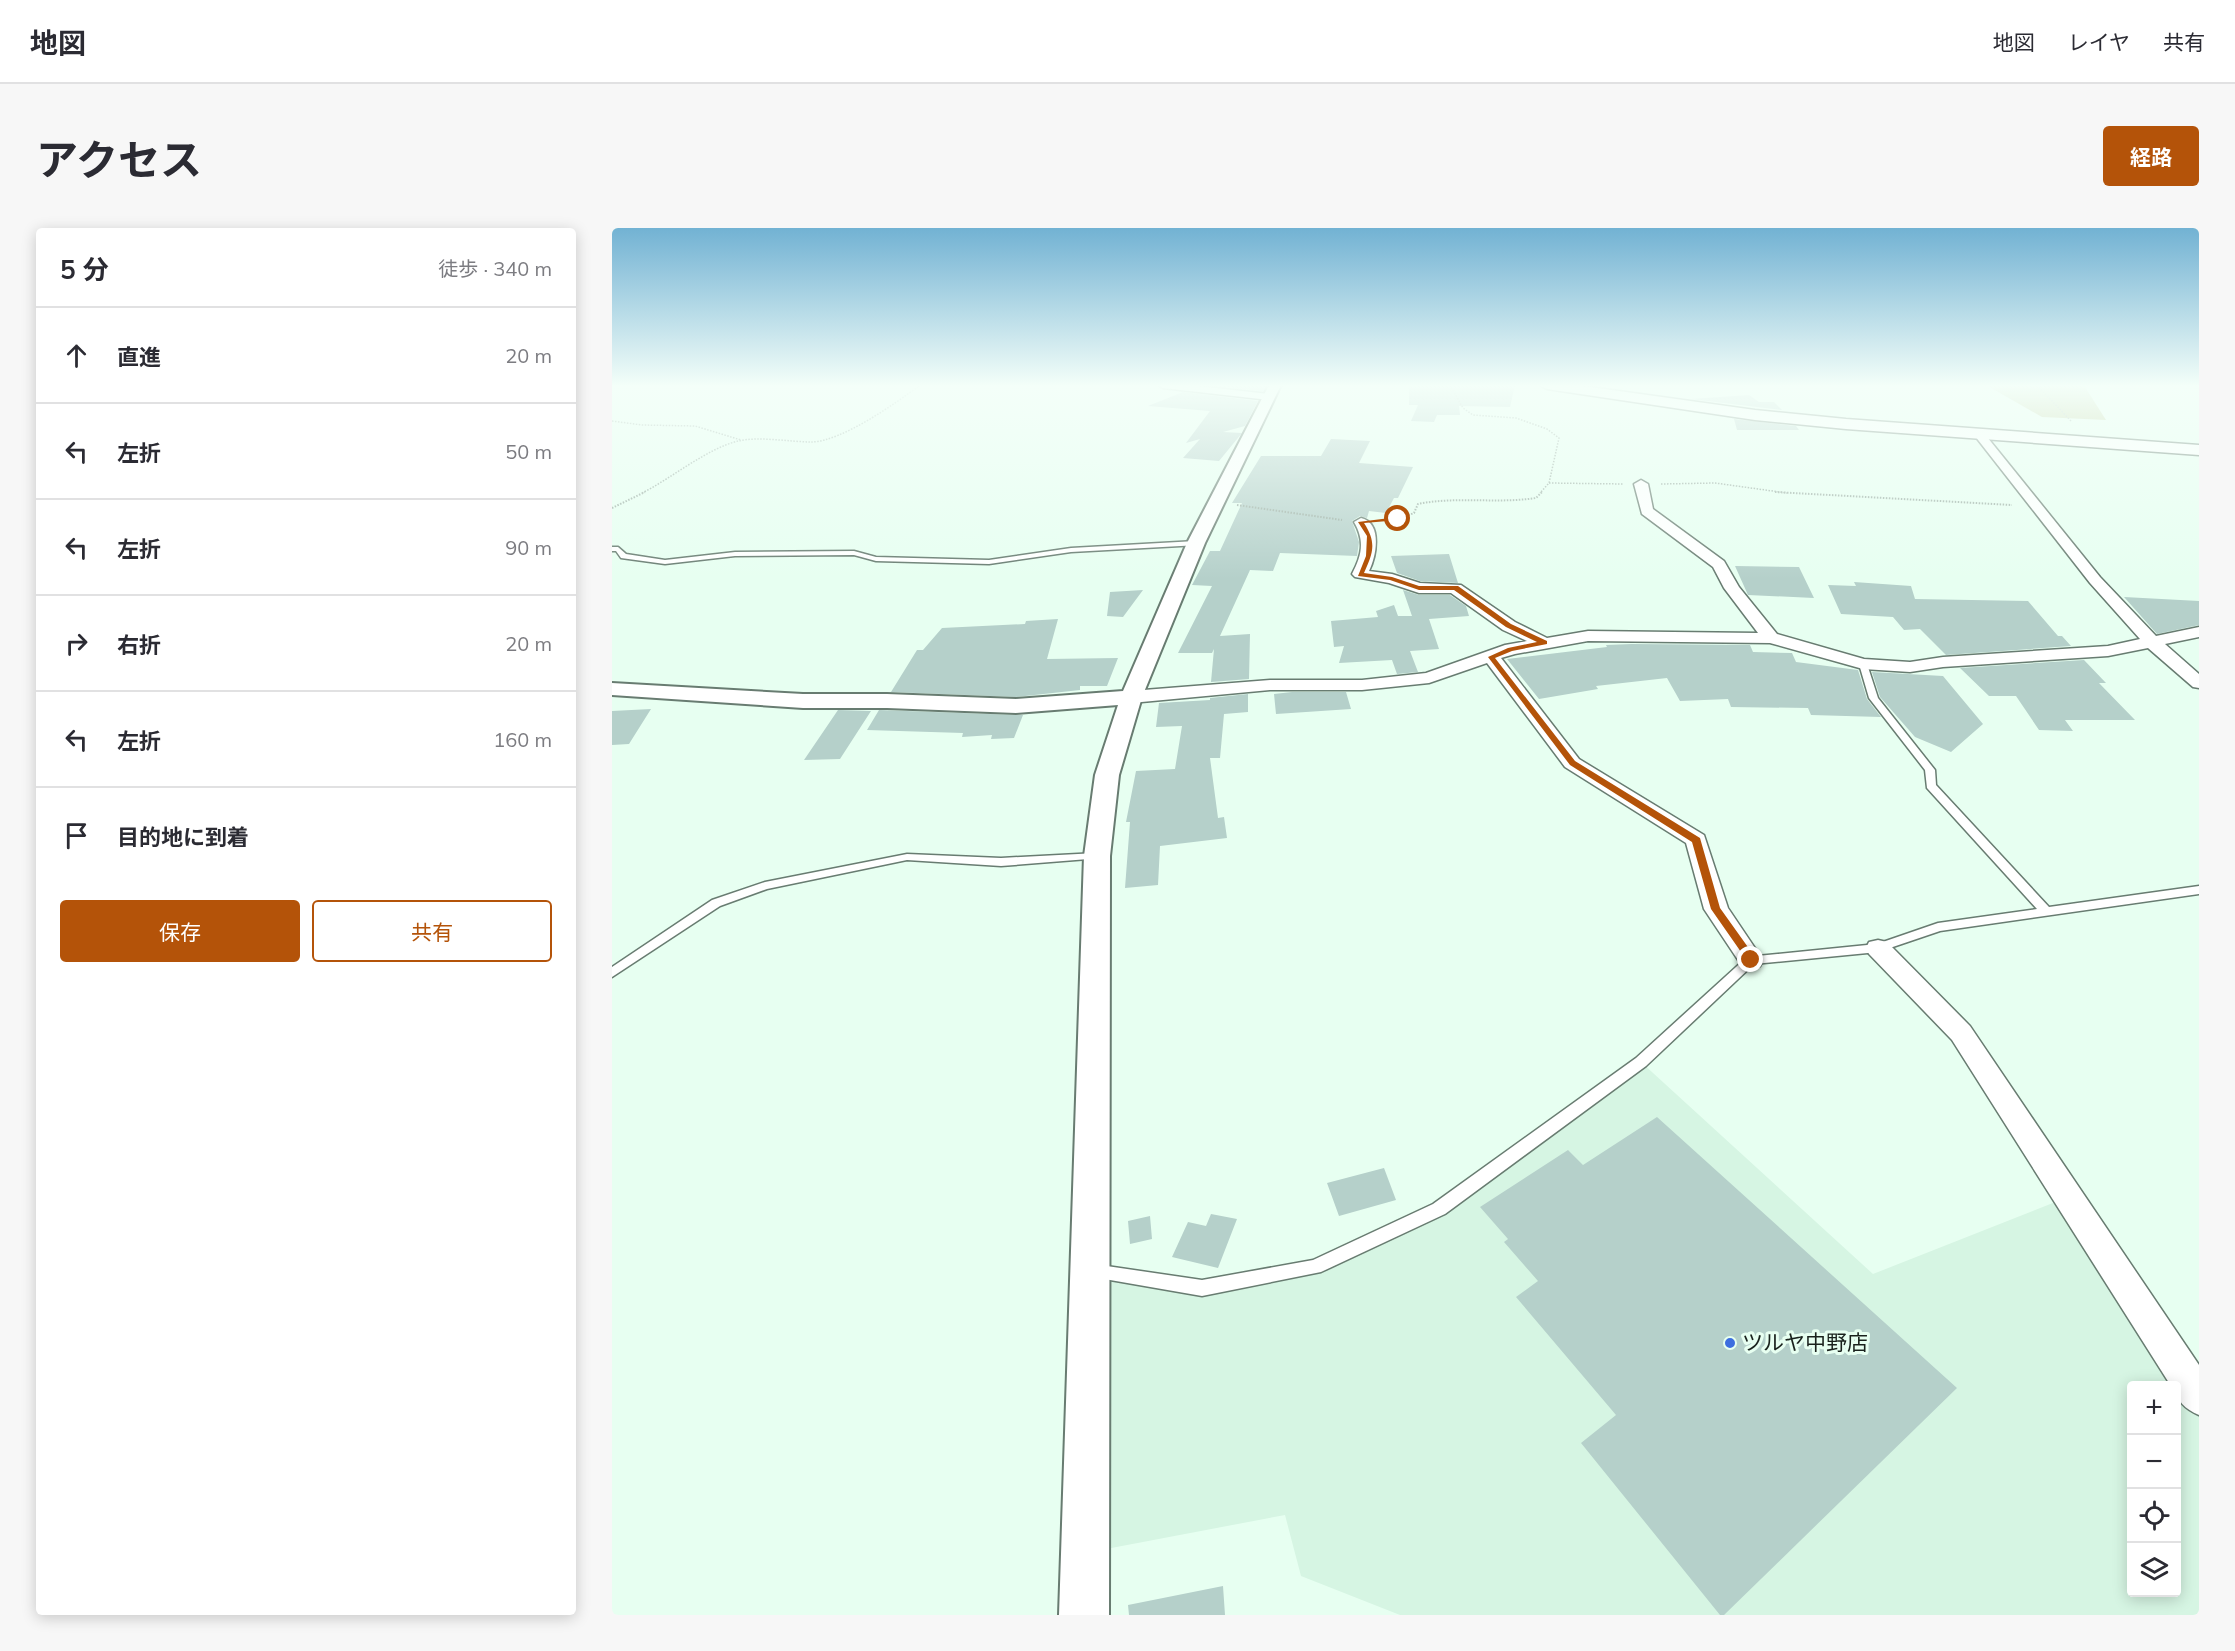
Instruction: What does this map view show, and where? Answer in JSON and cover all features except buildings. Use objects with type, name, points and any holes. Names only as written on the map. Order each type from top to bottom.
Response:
[{"type":"street","points":[[1084,1615],[1097,856],[1107,775],[1131,697],[1196,543],[1243,450]]},
{"type":"street","points":[[1991,450],[2095,580],[2152,642],[2199,683]]},
{"type":"street","points":[[1641,484],[1647,511],[1719,564],[1732,588],[1771,638]]},
{"type":"street","points":[[1361,522],[1370,536],[1369,556],[1360,574],[1392,579],[1419,588],[1455,588],[1509,626],[1544,643]]},
{"type":"street","points":[[612,689],[791,700],[1016,706],[1270,685],[1362,685],[1429,678],[1511,649],[1588,636],[1771,638],[1863,664],[1910,667],[1943,662],[2108,651],[2199,632]]},
{"type":"street","points":[[1491,657],[1572,763],[1696,840],[1716,909],[1751,960]]},
{"type":"street","points":[[1878,948],[1961,1033],[2199,1397]]},
{"type":"lane","points":[[612,549],[618,549],[624,556],[665,562],[735,554],[842,553],[854,553],[876,559],[989,562],[1071,550],[1196,543]]},
{"type":"lane","points":[[1863,664],[1874,698],[1930,770],[1931,786],[2045,910]]},
{"type":"lane","points":[[612,973],[716,903],[765,886],[907,857],[1001,862],[1097,856]]},
{"type":"lane","points":[[1089,1271],[1202,1288],[1316,1267],[1429,1214],[1641,1062],[1751,960],[1878,948],[1938,927],[2045,910],[2199,890]]},
{"type":"path","points":[[612,508],[652,489],[717,450]]},
{"type":"path","points":[[1215,505],[1267,506],[1309,517],[1361,522],[1398,519],[1414,513],[1418,504],[1442,499],[1509,502],[1536,498],[1549,483],[1556,450]]},
{"type":"path","points":[[1549,483],[1714,483],[1785,492],[2034,506]]},
{"type":"shaded area","points":[[1641,1062],[1873,1274],[2068,1197],[2199,1397],[2199,1615],[1400,1615],[1301,1576],[1285,1515],[1085,1553],[1089,1271],[1202,1288],[1315,1267],[1439,1209]]},
{"type":"place","name":"ツルヤ中野店","points":[[1730,1343]]},
{"type":"route","points":[[1398,519],[1361,522],[1370,536],[1369,556],[1360,574],[1392,579],[1419,588],[1455,588],[1509,626],[1544,643],[1511,649],[1491,657],[1572,763],[1696,840],[1716,909],[1751,960]]}]
